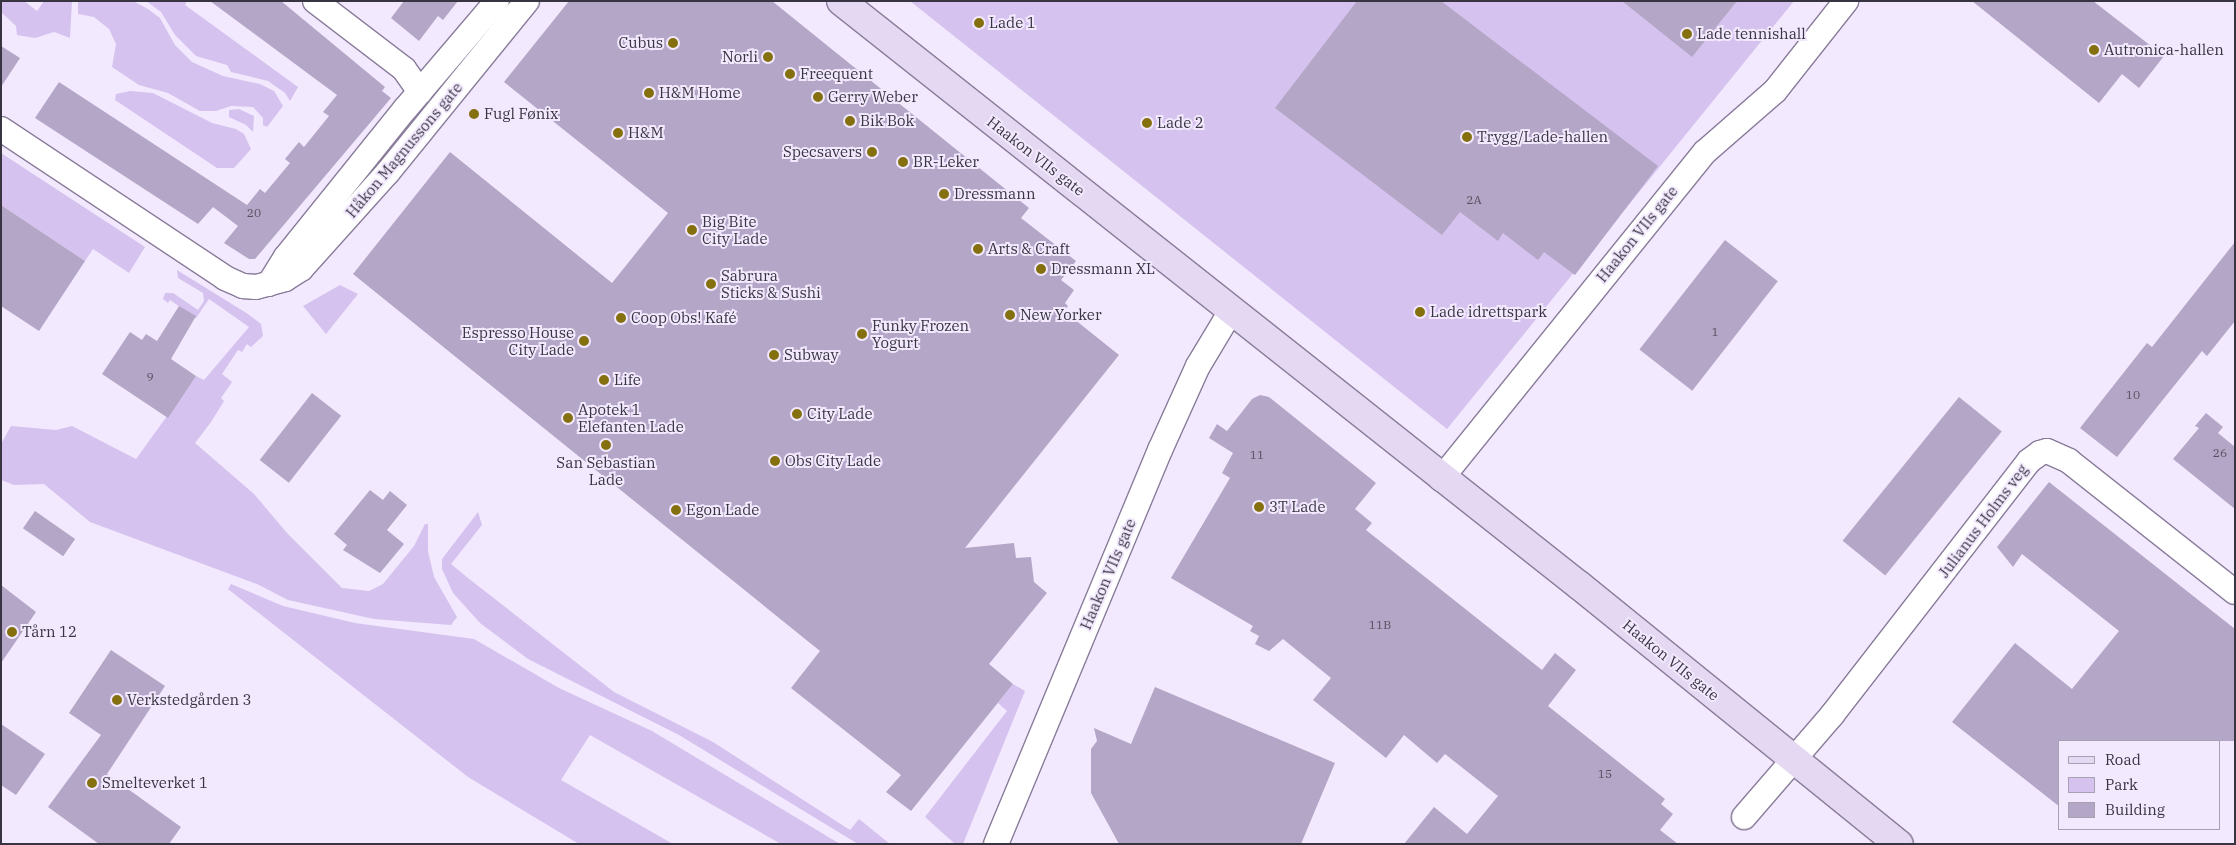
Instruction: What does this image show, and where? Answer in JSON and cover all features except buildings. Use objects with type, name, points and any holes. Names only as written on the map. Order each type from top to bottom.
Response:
[{"type":"main road","name":"Haakon VIIs gate","points":[[841,1],[1899,844]]},
{"type":"street","points":[[315,1],[404,70],[420,92]]},
{"type":"street","name":"Håkon Magnussons gate","points":[[269,284],[286,257],[420,92],[497,1]]},
{"type":"street","name":"Håkon Magnussons gate","points":[[1,129],[225,278],[244,286],[269,284],[285,279],[301,269],[388,172],[527,1]]},
{"type":"street","name":"Haakon VIIs gate","points":[[1441,479],[1705,152],[1775,91],[1846,1]]},
{"type":"street","name":"Haakon VIIs gate","points":[[996,844],[1160,450],[1198,366],[1231,311]]},
{"type":"street","name":"Julianus Holms veg","points":[[1744,816],[1815,735],[2029,461],[2040,453],[2053,452],[2069,461],[2235,592]]},
{"type":"green space","points":[[1,1],[24,1],[37,11],[44,1],[72,1],[70,38],[54,32],[35,38],[17,35],[16,26],[1,12]]},
{"type":"green space","points":[[78,1],[133,1],[160,18],[175,45],[192,62],[223,76],[260,84],[274,91],[283,106],[267,127],[263,125],[263,118],[253,107],[231,106],[216,111],[200,111],[168,93],[139,85],[112,67],[116,44],[109,29],[94,17],[78,14]]},
{"type":"green space","points":[[146,1],[187,1],[185,5],[298,87],[290,101],[285,93],[268,81],[231,72],[227,65],[196,56],[175,35],[161,12]]},
{"type":"green space","name":"Lade idrettspark","points":[[910,1],[1794,1],[1447,429]]},
{"type":"green space","points":[[130,91],[153,93],[212,123],[236,129],[244,134],[251,149],[234,168],[217,168],[115,100],[116,94]]},
{"type":"green space","points":[[239,109],[254,116],[253,132],[246,125],[229,117],[229,110]]},
{"type":"green space","points":[[1,153],[145,247],[129,273],[93,249],[85,261],[1,205]]},
{"type":"green space","points":[[177,270],[248,314],[261,324],[263,336],[251,347],[247,344],[242,352],[238,350],[222,374],[232,382],[221,398],[224,401],[195,443],[254,494],[287,533],[342,588],[369,591],[383,584],[414,546],[425,524],[428,524],[428,551],[434,577],[457,617],[451,625],[374,619],[288,600],[257,584],[90,522],[44,484],[14,485],[1,480],[1,444],[11,426],[56,430],[72,426],[136,459],[196,376],[204,380],[249,327],[209,299],[196,318],[170,300],[168,303],[163,299],[165,293],[173,293],[198,310],[204,301],[203,293],[178,278]]},
{"type":"green space","points":[[340,285],[358,294],[326,334],[303,306]]},
{"type":"green space","points":[[478,512],[482,525],[451,564],[468,578],[614,692],[713,742],[850,830],[859,819],[890,844],[858,844],[679,735],[528,659],[480,623],[453,593],[442,569],[442,559]]},
{"type":"green space","points":[[231,584],[283,606],[355,623],[474,639],[559,688],[652,731],[840,844],[781,844],[590,735],[561,780],[673,844],[579,844],[468,777],[228,589]]},
{"type":"green space","points":[[1013,684],[1025,691],[963,844],[955,844],[925,817],[1007,711],[998,703]]},
{"type":"place","name":"Lade 1","points":[[979,23]]},
{"type":"place","name":"Lade tennishall","points":[[1687,34]]},
{"type":"place","name":"Cubus","points":[[673,43]]},
{"type":"place","name":"Autronica-hallen","points":[[2094,50]]},
{"type":"place","name":"Norli","points":[[768,57]]},
{"type":"place","name":"Freequent","points":[[790,74]]},
{"type":"place","name":"H&M Home","points":[[649,93]]},
{"type":"place","name":"Gerry Weber","points":[[818,97]]},
{"type":"place","name":"Fugl Fønix","points":[[474,114]]},
{"type":"place","name":"Bik Bok","points":[[850,121]]},
{"type":"place","name":"Lade 2","points":[[1147,123]]},
{"type":"place","name":"H&M","points":[[618,133]]},
{"type":"place","name":"Trygg/Lade-hallen","points":[[1467,137]]},
{"type":"place","name":"Specsavers","points":[[872,152]]},
{"type":"place","name":"BR-Leker","points":[[903,162]]},
{"type":"place","name":"Dressmann","points":[[944,194]]},
{"type":"place","name":"Big Bite City Lade","points":[[692,230]]},
{"type":"place","name":"Arts & Craft","points":[[978,249]]},
{"type":"place","name":"Dressmann XL","points":[[1041,269]]},
{"type":"place","name":"Sabrura Sticks & Sushi","points":[[711,284]]},
{"type":"place","name":"Lade idrettspark","points":[[1420,312]]},
{"type":"place","name":"New Yorker","points":[[1010,315]]},
{"type":"place","name":"Coop Obs! Kafé","points":[[621,318]]},
{"type":"place","name":"Funky Frozen Yogurt","points":[[862,334]]},
{"type":"place","name":"Espresso House City Lade","points":[[584,341]]},
{"type":"place","name":"Subway","points":[[774,355]]},
{"type":"place","name":"Life","points":[[604,380]]},
{"type":"place","name":"City Lade","points":[[797,414]]},
{"type":"place","name":"Apotek 1 Elefanten Lade","points":[[568,418]]},
{"type":"place","name":"San Sebastian Lade","points":[[606,445]]},
{"type":"place","name":"Obs City Lade","points":[[775,461]]},
{"type":"place","name":"3T Lade","points":[[1259,507]]},
{"type":"place","name":"Egon Lade","points":[[676,510]]},
{"type":"place","name":"Tårn 12","points":[[12,632]]},
{"type":"place","name":"Verkstedgården 3","points":[[117,700]]},
{"type":"place","name":"Smelteverket 1","points":[[92,783]]}]
